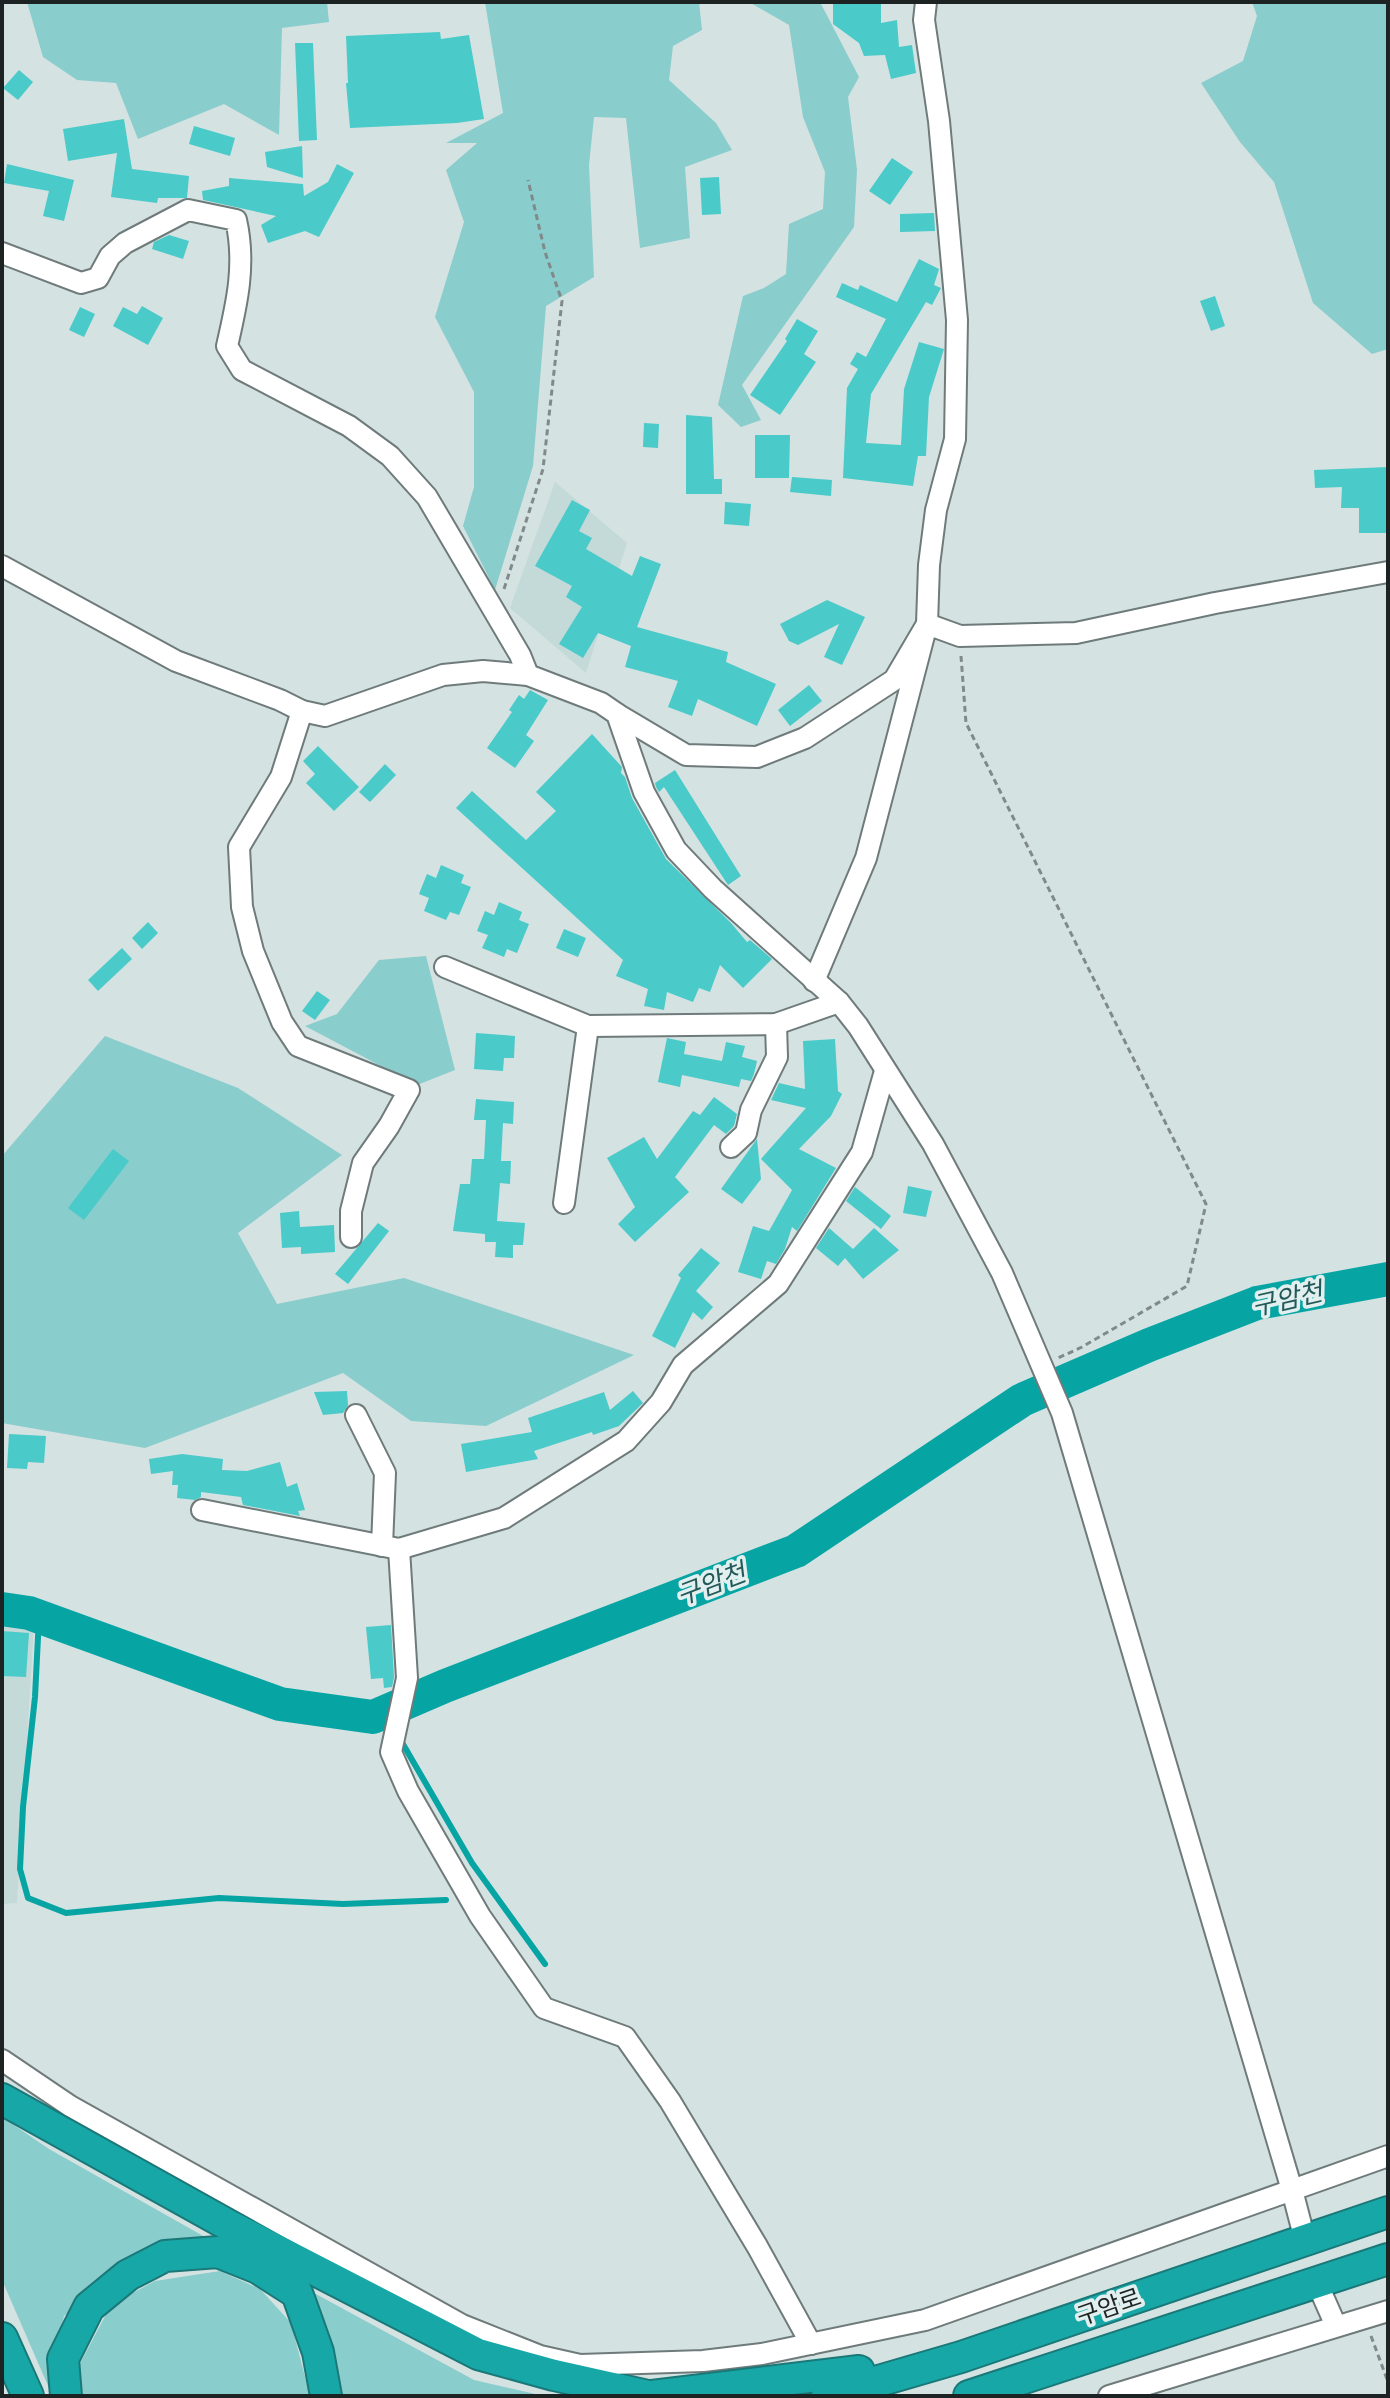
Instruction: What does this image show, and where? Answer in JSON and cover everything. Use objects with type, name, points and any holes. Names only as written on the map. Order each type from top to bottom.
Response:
[{"type":"highway","points":[[2,2099],[230,2226],[478,2354],[554,2375],[650,2396],[837,2375],[983,2349]]},
{"type":"highway","name":"구암로","points":[[827,2396],[983,2349],[1388,2212]]},
{"type":"highway","points":[[66,2396],[63,2359],[89,2307],[128,2275],[165,2256],[218,2252],[258,2268],[297,2293],[318,2352],[326,2396]]},
{"type":"highway","name":"구암로","points":[[969,2396],[1388,2259]]},
{"type":"highway","points":[[2,2338],[28,2396]]},
{"type":"street","points":[[814,981],[866,858],[927,624],[929,565],[936,510],[955,439],[957,320],[939,121],[924,20],[926,2]]},
{"type":"street","points":[[2,253],[81,283],[98,278],[110,256],[125,243],[188,210],[236,220],[242,247],[240,288],[227,346],[242,370],[349,426],[390,456],[427,497],[520,655],[528,675]]},
{"type":"street","points":[[2,566],[176,661],[302,711],[325,716],[443,675],[483,671],[528,675],[601,703],[686,755],[757,757],[805,738],[894,680],[927,624]]},
{"type":"street","points":[[927,624],[960,636],[1076,633],[1215,603],[1388,572]]},
{"type":"street","points":[[302,711],[281,777],[239,847],[242,907],[253,951],[282,1022],[298,1046],[409,1090],[363,1163],[351,1211],[351,1237]]},
{"type":"street","points":[[617,714],[644,792],[676,850],[713,889],[839,1002],[858,1026],[933,1144],[1002,1273],[1062,1413],[1305,2240]]},
{"type":"street","points":[[445,967],[588,1026],[776,1024],[839,1002]]},
{"type":"street","points":[[731,1147],[746,1133],[751,1110],[777,1057],[776,1024]]},
{"type":"street","points":[[564,1203],[588,1026]]},
{"type":"street","points":[[202,1510],[390,1547],[504,1518],[626,1441],[661,1402],[683,1365],[778,1284],[862,1152],[885,1071]]},
{"type":"street","points":[[356,1415],[385,1473],[390,1547],[407,1678],[391,1752],[408,1791],[480,1916],[544,2008],[625,2037],[670,2101],[757,2246],[811,2344]]},
{"type":"street","points":[[2,2060],[70,2106],[462,2325],[540,2356],[580,2365],[703,2361],[762,2354],[925,2320],[1388,2156]]},
{"type":"street","points":[[1317,2283],[1336,2326]]},
{"type":"street","points":[[1109,2396],[1388,2311]]},
{"type":"path","points":[[496,616],[543,469],[562,301],[545,252],[528,180]]},
{"type":"path","points":[[960,636],[966,723],[1206,1204],[1187,1286],[1082,1347],[1041,1365]]},
{"type":"path","points":[[1365,2318],[1388,2382]]},
{"type":"shaded area","points":[[27,2],[327,2],[329,22],[282,28],[279,135],[224,104],[138,139],[116,83],[77,80],[43,57]]},
{"type":"shaded area","points":[[485,2],[699,2],[702,30],[673,46],[669,80],[716,123],[732,150],[685,167],[690,238],[640,248],[626,118],[594,117],[589,165],[594,277],[546,306],[533,466],[495,590],[463,526],[474,487],[474,392],[435,317],[464,222],[446,170],[477,143],[446,143],[503,113]]},
{"type":"shaded area","points":[[749,2],[820,2],[859,77],[848,97],[857,170],[854,227],[742,385],[761,420],[741,427],[718,405],[743,296],[764,288],[786,274],[789,224],[823,209],[825,172],[803,117],[789,25]]},
{"type":"shaded area","points":[[1252,2],[1388,2],[1388,349],[1372,354],[1313,303],[1274,182],[1240,142],[1201,83],[1243,61],[1257,16]]},
{"type":"shaded area","points":[[555,482],[627,543],[586,673],[510,608]]},
{"type":"shaded area","points":[[426,956],[455,1070],[417,1085],[305,1026],[337,1014],[379,960]]},
{"type":"shaded area","points":[[105,1036],[238,1088],[342,1155],[238,1233],[277,1304],[404,1278],[634,1355],[486,1426],[411,1421],[343,1373],[145,1448],[2,1423],[2,1156]]},
{"type":"shaded area","points":[[2,1626],[34,1626],[17,1903],[2,1904]]},
{"type":"shaded area","points":[[2,2117],[49,2149],[205,2237],[139,2252],[64,2316],[49,2388],[2,2280]]},
{"type":"shaded area","points":[[220,2271],[260,2289],[291,2323],[310,2396],[84,2396],[75,2373],[111,2305],[155,2281]]},
{"type":"shaded area","points":[[314,2293],[474,2380],[544,2396],[334,2396],[335,2362]]},
{"type":"building","points":[[833,2],[881,2],[881,23],[897,20],[899,47],[912,45],[916,73],[891,79],[885,55],[864,56],[859,43],[833,24]]},
{"type":"building","points":[[440,32],[441,39],[469,35],[484,119],[350,128],[346,36]]},
{"type":"building","points":[[295,43],[313,43],[317,140],[299,141]]},
{"type":"building","points":[[19,70],[33,82],[18,100],[3,88]]},
{"type":"building","points":[[124,119],[132,169],[189,176],[187,198],[158,198],[157,203],[111,197],[117,153],[68,161],[63,129]]},
{"type":"building","points":[[194,126],[235,138],[230,156],[189,144]]},
{"type":"building","points":[[302,146],[303,178],[267,167],[265,152]]},
{"type":"building","points":[[892,158],[913,172],[890,205],[869,191]]},
{"type":"building","points":[[7,164],[74,180],[64,221],[43,216],[49,191],[4,183]]},
{"type":"building","points":[[337,164],[354,173],[319,237],[305,231],[268,243],[261,225],[276,216],[203,200],[202,191],[229,186],[229,178],[303,184],[304,196],[328,182]]},
{"type":"building","points":[[719,177],[721,214],[702,215],[700,178]]},
{"type":"building","points":[[934,213],[935,231],[900,232],[900,214]]},
{"type":"building","points":[[169,235],[189,241],[183,259],[152,249],[154,242]]},
{"type":"building","points":[[919,259],[939,269],[934,285],[941,288],[932,305],[926,302],[871,394],[866,443],[901,445],[904,389],[919,342],[944,349],[929,397],[926,456],[918,456],[913,486],[843,478],[847,388],[858,369],[850,364],[857,352],[866,357],[886,319],[836,297],[842,283],[858,290],[860,285],[897,302]]},
{"type":"building","points":[[1215,296],[1225,326],[1211,331],[1200,301]]},
{"type":"building","points":[[142,306],[163,318],[148,345],[113,326],[123,307],[137,314]]},
{"type":"building","points":[[80,307],[95,314],[84,337],[69,330]]},
{"type":"building","points":[[797,319],[818,331],[804,354],[816,362],[780,415],[750,395],[787,341],[785,339]]},
{"type":"building","points":[[686,415],[712,417],[714,479],[722,479],[722,494],[686,494]]},
{"type":"building","points":[[644,423],[659,424],[658,448],[643,447]]},
{"type":"building","points":[[755,435],[790,435],[789,478],[755,478]]},
{"type":"building","points":[[1388,467],[1388,533],[1359,533],[1359,508],[1341,508],[1342,487],[1315,488],[1314,470]]},
{"type":"building","points":[[792,477],[832,480],[831,496],[790,492]]},
{"type":"building","points":[[572,500],[590,510],[579,531],[592,538],[586,549],[632,576],[640,556],[661,564],[637,627],[728,652],[726,662],[776,684],[757,726],[698,699],[692,716],[668,707],[678,681],[625,667],[631,646],[598,633],[583,658],[559,644],[582,607],[566,597],[572,586],[535,566]]},
{"type":"building","points":[[725,502],[751,504],[749,526],[724,524]]},
{"type":"building","points":[[827,600],[865,617],[842,665],[824,657],[839,624],[798,645],[789,641],[780,624]]},
{"type":"building","points":[[809,685],[822,701],[790,726],[778,710]]},
{"type":"building","points":[[530,690],[548,700],[526,735],[534,741],[515,768],[487,748],[512,712],[509,710],[519,695],[524,699]]},
{"type":"building","points":[[592,734],[622,767],[621,773],[632,798],[666,859],[747,942],[750,940],[772,959],[743,988],[720,965],[710,992],[699,988],[693,1002],[667,992],[664,1010],[644,1006],[648,989],[616,976],[623,960],[456,808],[472,791],[526,840],[556,811],[536,792]]},
{"type":"building","points":[[318,746],[359,787],[334,811],[306,783],[315,774],[303,761]]},
{"type":"building","points":[[385,764],[396,775],[370,802],[359,792]]},
{"type":"building","points":[[675,770],[741,876],[728,885],[664,787],[659,792],[656,787],[655,783]]},
{"type":"building","points":[[441,865],[464,875],[461,883],[471,887],[459,915],[450,912],[446,920],[424,911],[429,898],[419,894],[427,874],[436,878]]},
{"type":"building","points":[[499,902],[522,912],[519,920],[529,924],[517,953],[507,949],[504,957],[482,948],[488,935],[477,931],[485,911],[494,915]]},
{"type":"building","points":[[148,922],[158,933],[142,949],[132,938]]},
{"type":"building","points":[[564,929],[586,938],[578,957],[556,948]]},
{"type":"building","points":[[122,948],[132,959],[98,991],[88,980]]},
{"type":"building","points":[[317,991],[330,1000],[315,1020],[302,1011]]},
{"type":"building","points":[[476,1033],[515,1036],[514,1058],[504,1058],[503,1071],[474,1069]]},
{"type":"building","points":[[667,1038],[686,1042],[684,1054],[722,1061],[726,1042],[745,1046],[742,1057],[757,1061],[751,1081],[741,1079],[739,1087],[682,1075],[680,1087],[658,1082]]},
{"type":"building","points":[[835,1039],[838,1091],[842,1094],[831,1116],[799,1149],[836,1168],[797,1231],[792,1227],[776,1264],[767,1261],[761,1279],[738,1272],[753,1226],[769,1231],[792,1190],[761,1159],[806,1108],[771,1100],[779,1083],[805,1089],[803,1041]]},
{"type":"building","points":[[714,1097],[737,1114],[734,1126],[726,1134],[714,1125],[675,1177],[689,1192],[635,1242],[618,1224],[635,1207],[607,1158],[644,1137],[657,1159],[693,1111],[700,1115]]},
{"type":"building","points":[[476,1099],[514,1102],[513,1124],[503,1123],[501,1161],[511,1161],[510,1184],[500,1183],[497,1221],[525,1223],[523,1245],[513,1245],[513,1258],[495,1257],[496,1242],[485,1242],[485,1234],[453,1231],[460,1184],[470,1184],[472,1159],[484,1159],[486,1120],[474,1120]]},
{"type":"building","points":[[757,1139],[761,1179],[742,1204],[721,1189]]},
{"type":"building","points":[[113,1149],[129,1161],[84,1220],[68,1208]]},
{"type":"building","points":[[908,1186],[932,1191],[926,1217],[903,1213]]},
{"type":"building","points":[[855,1187],[891,1216],[881,1229],[846,1201]]},
{"type":"building","points":[[299,1211],[300,1227],[334,1225],[335,1252],[301,1254],[301,1247],[282,1248],[280,1213]]},
{"type":"building","points":[[378,1223],[389,1231],[348,1284],[335,1274]]},
{"type":"building","points":[[829,1228],[853,1249],[874,1228],[899,1250],[863,1279],[845,1258],[838,1266],[816,1248]]},
{"type":"building","points":[[701,1248],[720,1263],[696,1291],[713,1307],[702,1320],[693,1312],[675,1348],[652,1336],[681,1278],[678,1275]]},
{"type":"building","points":[[347,1391],[348,1405],[343,1413],[323,1415],[314,1392]]},
{"type":"building","points":[[633,1391],[643,1403],[619,1426],[534,1451],[538,1459],[466,1472],[461,1444],[532,1432],[528,1418],[604,1392],[610,1410]]},
{"type":"building","points":[[9,1434],[46,1436],[44,1463],[28,1462],[27,1469],[7,1468]]},
{"type":"building","points":[[182,1454],[223,1459],[222,1470],[247,1471],[280,1462],[287,1487],[297,1483],[305,1510],[298,1511],[300,1516],[243,1505],[241,1497],[201,1492],[201,1497],[195,1500],[177,1498],[178,1485],[172,1485],[173,1471],[151,1474],[149,1459]]},
{"type":"building","points":[[391,1625],[394,1677],[392,1687],[384,1688],[383,1678],[371,1679],[366,1627]]},
{"type":"building","points":[[2,1631],[29,1633],[26,1677],[2,1676]]},
{"type":"waterway","name":"구암천","points":[[2,1609],[29,1613],[280,1704],[373,1717],[445,1686],[796,1551],[1022,1400],[1149,1345],[1257,1303],[1388,1279]]},
{"type":"waterway","points":[[39,1617],[20,1869],[28,1898],[66,1913],[219,1898],[343,1904],[446,1900]]},
{"type":"waterway","points":[[384,1711],[392,1725]]},
{"type":"waterway","points":[[400,1739],[472,1863],[545,1964]]}]
